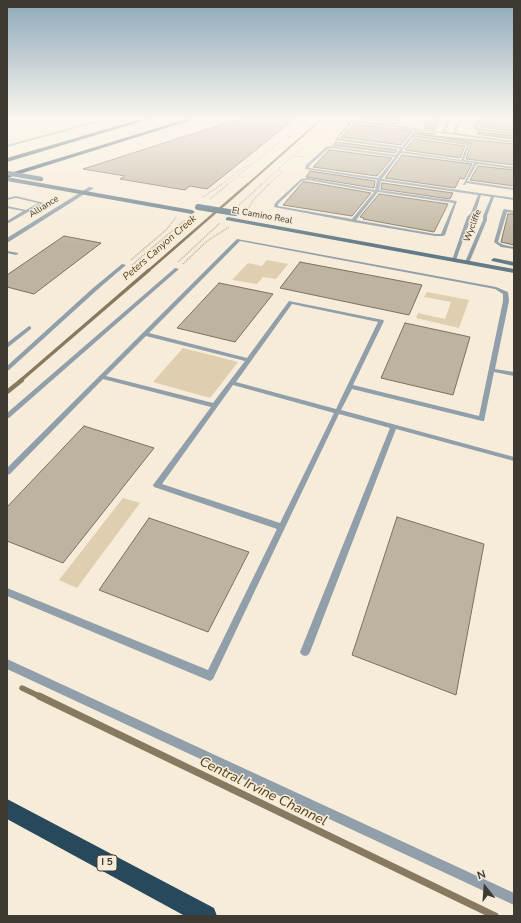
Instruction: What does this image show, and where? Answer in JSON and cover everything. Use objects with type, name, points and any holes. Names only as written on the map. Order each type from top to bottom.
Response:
[{"type":"highway","points":[[7,176],[59,160]]},
{"type":"highway","name":"I 5","points":[[7,809],[206,916]]},
{"type":"main road","name":"El Camino Real","points":[[7,176],[41,179],[442,251]]},
{"type":"main road","name":"El Camino Real","points":[[7,176],[30,183],[228,219],[455,256],[514,271]]},
{"type":"main road","name":"El Camino Real","points":[[449,252],[455,256]]},
{"type":"main road","name":"El Camino Real","points":[[468,259],[477,257]]},
{"type":"main road","points":[[484,258],[514,264]]},
{"type":"street","name":"Alliance","points":[[7,241],[91,188]]},
{"type":"lane","points":[[314,160],[307,166],[307,169],[514,199]]},
{"type":"lane","points":[[353,221],[377,191],[379,180],[393,160]]},
{"type":"lane","points":[[457,160],[514,168]]},
{"type":"lane","points":[[476,162],[465,183],[514,188]]},
{"type":"lane","points":[[303,179],[377,191],[456,202],[443,235],[435,235],[276,207],[276,204],[303,179]]},
{"type":"lane","name":"Wycliffe","points":[[455,256],[469,217],[473,214],[480,194]]},
{"type":"lane","name":"Wycliffe","points":[[468,259],[485,220],[493,196]]},
{"type":"lane","points":[[7,199],[16,197],[42,203],[7,223]]},
{"type":"lane","points":[[7,207],[27,211]]},
{"type":"lane","points":[[514,212],[505,210],[496,242],[503,246],[514,248]]},
{"type":"lane","points":[[473,214],[486,216]]},
{"type":"lane","points":[[7,472],[239,240],[501,290],[507,297],[482,419],[349,386]]},
{"type":"lane","points":[[7,252],[16,254]]},
{"type":"lane","points":[[7,369],[95,289],[124,265]]},
{"type":"lane","points":[[7,416],[178,269]]},
{"type":"lane","points":[[7,592],[210,676],[282,527],[380,322],[291,302],[157,485],[282,527]]},
{"type":"lane","points":[[7,346],[29,328]]},
{"type":"lane","points":[[145,334],[248,360]]},
{"type":"lane","points":[[492,370],[514,374]]},
{"type":"lane","points":[[102,377],[215,406]]},
{"type":"lane","points":[[232,383],[514,458]]},
{"type":"lane","points":[[305,652],[394,426]]},
{"type":"lane","points":[[7,664],[514,899]]},
{"type":"path","points":[[247,168],[257,160]]},
{"type":"path","points":[[276,173],[290,160]]},
{"type":"path","points":[[202,198],[211,193],[244,167],[252,164]]},
{"type":"path","points":[[247,212],[253,200],[281,173],[279,170]]},
{"type":"path","points":[[124,265],[168,230],[173,220],[179,214]]},
{"type":"path","points":[[178,269],[207,241],[232,225]]},
{"type":"shaded area","points":[[267,260],[288,264],[276,279],[263,277],[257,284],[232,280],[248,263],[262,266]]},
{"type":"shaded area","points":[[427,292],[469,300],[459,328],[416,318],[418,313],[445,319],[451,302],[424,297]]},
{"type":"shaded area","points":[[183,348],[238,362],[210,398],[153,382]]},
{"type":"shaded area","points":[[123,498],[140,503],[77,588],[59,580]]},
{"type":"building","points":[[111,160],[243,160],[207,189],[190,186],[185,190],[120,179],[125,176],[83,169]]},
{"type":"building","points":[[320,160],[390,160],[377,176],[313,167]]},
{"type":"building","points":[[398,160],[441,160],[472,164],[464,179],[460,178],[455,188],[385,178]]},
{"type":"building","points":[[475,160],[514,160],[514,165]]},
{"type":"building","points":[[478,166],[514,170],[514,186],[470,180]]},
{"type":"building","points":[[310,171],[375,181],[374,188],[306,177]]},
{"type":"building","points":[[303,182],[371,193],[352,216],[283,205]]},
{"type":"building","points":[[382,183],[453,193],[450,199],[381,189]]},
{"type":"building","points":[[379,194],[448,204],[434,232],[363,219],[364,218],[360,217]]},
{"type":"building","points":[[508,214],[514,214],[514,245],[501,242]]},
{"type":"building","points":[[64,236],[101,243],[34,294],[7,287],[7,275]]},
{"type":"building","points":[[300,262],[422,285],[409,315],[280,288]]},
{"type":"building","points":[[219,283],[273,294],[235,342],[177,328]]},
{"type":"building","points":[[405,323],[470,337],[453,395],[381,378]]},
{"type":"building","points":[[84,426],[154,448],[63,563],[7,541],[7,507]]},
{"type":"building","points":[[397,517],[484,544],[456,695],[352,655]]},
{"type":"building","points":[[149,518],[249,552],[208,632],[99,590]]},
{"type":"waterway","name":"Peters Canyon Creek","points":[[247,185],[275,160]]},
{"type":"waterway","name":"Peters Canyon Creek","points":[[148,271],[248,184]]},
{"type":"waterway","name":"Peters Canyon Creek","points":[[20,381],[149,270]]},
{"type":"waterway","name":"Peters Canyon Creek","points":[[7,392],[22,380]]},
{"type":"waterway","name":"Central Irvine Channel","points":[[22,688],[41,697]]},
{"type":"waterway","name":"Central Irvine Channel","points":[[39,696],[495,916]]}]
